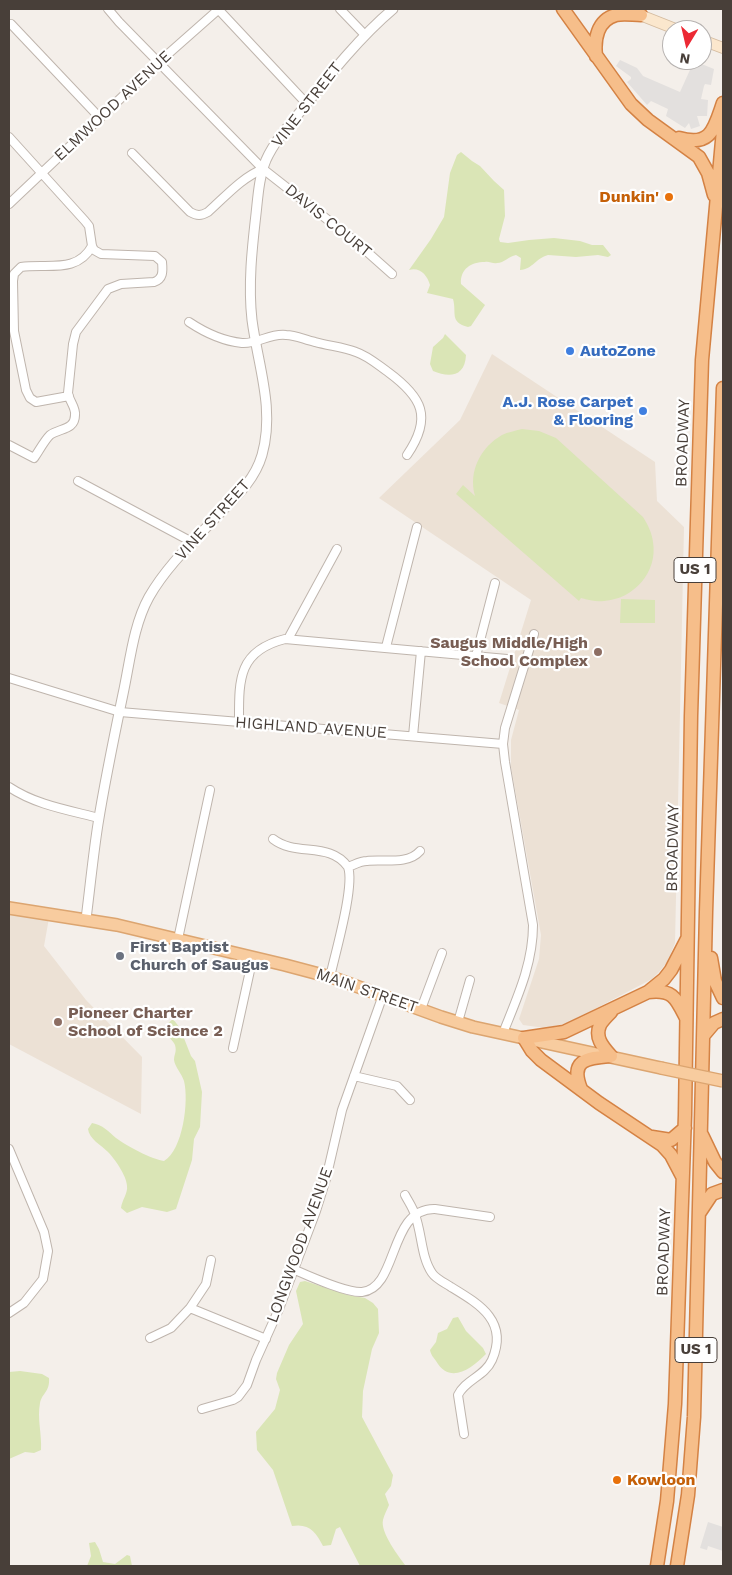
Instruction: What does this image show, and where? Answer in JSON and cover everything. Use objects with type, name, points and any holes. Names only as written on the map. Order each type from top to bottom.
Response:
[{"type":"highway","points":[[563,9],[631,104],[648,120],[693,151],[701,160],[710,179],[716,206]]},
{"type":"highway","points":[[596,57],[596,35],[604,23],[616,15],[637,12]]},
{"type":"highway","points":[[672,136],[692,141],[704,139],[712,131],[723,103]]},
{"type":"highway","name":"BROADWAY","points":[[656,1566],[665,1519],[673,1437],[685,1128],[691,716],[702,360],[723,130]]},
{"type":"highway","name":"US 1","points":[[678,1566],[693,1446],[706,928],[723,388]]},
{"type":"highway","points":[[706,928],[715,978],[723,998]]},
{"type":"highway","points":[[683,1178],[671,1155],[651,1137],[541,1060],[532,1051],[524,1038],[564,1032],[648,992],[664,979],[671,970],[689,934]]},
{"type":"highway","points":[[648,992],[660,990],[673,995],[687,1020]]},
{"type":"highway","points":[[611,1056],[599,1041],[598,1032],[600,1024],[612,1010]]},
{"type":"highway","points":[[703,1036],[714,1023],[723,1019]]},
{"type":"highway","points":[[581,1089],[577,1075],[582,1062],[590,1058],[611,1056]]},
{"type":"highway","points":[[651,1137],[671,1140],[685,1128]]},
{"type":"highway","points":[[701,1133],[715,1162],[723,1172]]},
{"type":"highway","points":[[700,1212],[710,1196],[723,1190]]},
{"type":"main road","points":[[625,9],[662,23]]},
{"type":"main road","name":"MAIN STREET","points":[[9,908],[86,919],[253,957],[330,977],[458,1022],[503,1034],[723,1081]]},
{"type":"street","name":"DAVIS COURT","points":[[108,9],[263,169],[356,242],[392,274]]},
{"type":"street","name":"ELMWOOD AVENUE","points":[[9,204],[218,9]]},
{"type":"street","points":[[218,9],[306,104]]},
{"type":"street","points":[[340,9],[365,35]]},
{"type":"street","name":"VINE STREET","points":[[86,919],[99,818],[135,637],[146,603],[165,574],[192,542],[242,490],[254,474],[262,457],[268,426],[268,406],[251,307],[257,199],[263,169],[271,150],[306,104],[365,35],[393,9]]},
{"type":"street","points":[[11,24],[100,118]]},
{"type":"street","points":[[9,137],[86,222],[89,226],[94,250],[101,254],[155,256],[162,262],[162,276],[159,280],[121,284],[108,289],[80,326],[74,338],[69,396],[75,411],[72,426],[50,435],[34,458],[9,445]]},
{"type":"street","points":[[132,153],[190,212],[196,215],[208,212],[237,185],[253,173],[263,169]]},
{"type":"street","points":[[69,396],[36,402],[30,398],[26,390],[14,331],[14,274],[22,267],[67,265],[86,256],[92,246]]},
{"type":"street","points":[[189,322],[203,332],[241,342],[256,342],[267,336],[291,335],[355,351],[370,358],[409,390],[417,400],[421,416],[419,428],[416,439],[407,455]]},
{"type":"street","points":[[78,481],[192,542]]},
{"type":"street","points":[[386,648],[417,527]]},
{"type":"street","points":[[288,639],[337,549]]},
{"type":"street","points":[[476,656],[496,583]]},
{"type":"street","points":[[503,1034],[526,974],[533,942],[533,925],[503,744],[505,728],[534,634]]},
{"type":"street","points":[[239,723],[239,684],[246,666],[258,650],[277,641],[288,639],[507,659]]},
{"type":"street","points":[[413,736],[421,651]]},
{"type":"street","name":"HIGHLAND AVENUE","points":[[9,678],[120,712],[503,744]]},
{"type":"street","points":[[9,787],[20,794],[40,802],[99,818]]},
{"type":"street","points":[[178,939],[210,790]]},
{"type":"street","points":[[273,839],[285,847],[330,853],[342,860],[348,867],[350,877],[349,892],[330,977]]},
{"type":"street","points":[[348,867],[366,861],[400,860],[418,854],[420,851]]},
{"type":"street","points":[[421,1009],[442,953]]},
{"type":"street","points":[[233,1048],[253,957]]},
{"type":"street","points":[[458,1022],[470,980]]},
{"type":"street","name":"LONGWOOD AVENUE","points":[[202,1410],[228,1402],[243,1392],[266,1339],[323,1190],[341,1113],[383,995]]},
{"type":"street","points":[[354,1076],[397,1086],[410,1100]]},
{"type":"street","points":[[9,1149],[44,1232],[48,1252],[43,1278],[24,1303],[9,1313]]},
{"type":"street","points":[[405,1195],[415,1214],[432,1273],[483,1307],[490,1317],[496,1332],[495,1349],[490,1364],[482,1373],[460,1390],[458,1395],[464,1434]]},
{"type":"street","points":[[293,1270],[349,1290],[362,1292],[376,1286],[381,1279],[407,1223],[415,1214],[436,1209],[490,1217]]},
{"type":"street","points":[[150,1338],[171,1328],[190,1308],[205,1286],[211,1260]]},
{"type":"street","points":[[190,1308],[266,1339]]},
{"type":"shaded area","points":[[620,60],[637,68],[643,76],[680,92],[690,70],[714,69],[711,85],[705,84],[701,99],[708,100],[707,116],[697,116],[700,126],[691,129],[689,123],[685,128],[666,116],[668,109],[651,101],[647,105],[627,82],[631,77],[616,66]]},
{"type":"shaded area","name":"Saugus Middle/High School Complex","points":[[492,354],[655,462],[657,501],[684,527],[675,943],[668,961],[652,979],[568,1023],[545,1028],[523,1025],[519,1019],[539,959],[541,935],[511,767],[511,740],[519,710],[499,703],[531,600],[379,498],[460,420]]},
{"type":"shaded area","name":"Pioneer Charter School of Science 2","points":[[9,911],[49,918],[44,946],[86,1000],[142,1057],[141,1114],[9,1044]]},
{"type":"shaded area","points":[[708,1522],[723,1527],[723,1551],[708,1546],[707,1550],[700,1548]]},
{"type":"green space","points":[[461,152],[480,166],[504,190],[505,216],[499,239],[500,242],[508,243],[554,238],[580,241],[592,245],[603,245],[611,255],[608,257],[598,255],[576,257],[548,255],[540,258],[528,268],[520,270],[521,258],[516,255],[500,263],[475,263],[464,270],[461,284],[485,305],[471,326],[462,325],[456,320],[453,299],[427,293],[430,285],[425,275],[420,271],[409,270],[444,217],[450,173],[457,155]]},
{"type":"green space","points":[[445,334],[466,355],[463,368],[459,372],[450,375],[433,371],[430,364],[433,347]]},
{"type":"green space","points":[[522,429],[539,431],[556,438],[643,517],[652,535],[654,553],[652,564],[642,582],[625,595],[604,601],[592,601],[581,598],[579,601],[456,494],[463,485],[475,496],[473,478],[482,453],[502,435]]},
{"type":"green space","points":[[621,599],[655,600],[655,623],[620,623]]},
{"type":"green space","points":[[173,1019],[180,1028],[191,1056],[195,1061],[202,1092],[200,1127],[194,1139],[192,1160],[176,1209],[167,1212],[142,1207],[127,1213],[121,1208],[127,1189],[125,1177],[114,1158],[93,1139],[88,1129],[92,1123],[99,1125],[126,1145],[159,1160],[164,1161],[171,1155],[180,1136],[186,1100],[184,1081],[174,1060],[175,1045],[166,1033],[167,1024]]},
{"type":"green space","points":[[305,1281],[348,1295],[365,1298],[378,1309],[379,1333],[372,1349],[363,1391],[362,1417],[393,1475],[391,1486],[385,1494],[389,1505],[383,1518],[383,1525],[391,1544],[406,1566],[360,1566],[340,1527],[336,1529],[331,1545],[323,1546],[318,1537],[307,1527],[292,1526],[273,1470],[257,1450],[256,1432],[275,1409],[280,1390],[276,1379],[277,1373],[289,1345],[303,1324],[296,1291],[300,1282]]},
{"type":"green space","points":[[458,1317],[466,1331],[483,1348],[486,1354],[474,1365],[461,1372],[454,1373],[442,1368],[432,1356],[430,1350],[436,1342],[438,1333],[447,1329],[453,1318]]},
{"type":"green space","points":[[20,1371],[42,1374],[49,1378],[48,1386],[39,1409],[41,1450],[34,1453],[25,1452],[9,1459],[9,1372]]},
{"type":"green space","points":[[95,1542],[103,1562],[115,1564],[127,1555],[130,1556],[132,1566],[87,1566],[91,1556],[89,1543]]},
{"type":"place","name":"Dunkin'","points":[[669,197]]},
{"type":"place","name":"AutoZone","points":[[570,351]]},
{"type":"place","name":"A.J. Rose Carpet & Flooring","points":[[643,411]]},
{"type":"place","name":"Saugus Middle/High School Complex","points":[[598,652]]},
{"type":"place","name":"First Baptist Church of Saugus","points":[[120,956]]},
{"type":"place","name":"Pioneer Charter School of Science 2","points":[[58,1022]]},
{"type":"place","name":"Kowloon","points":[[617,1480]]}]
